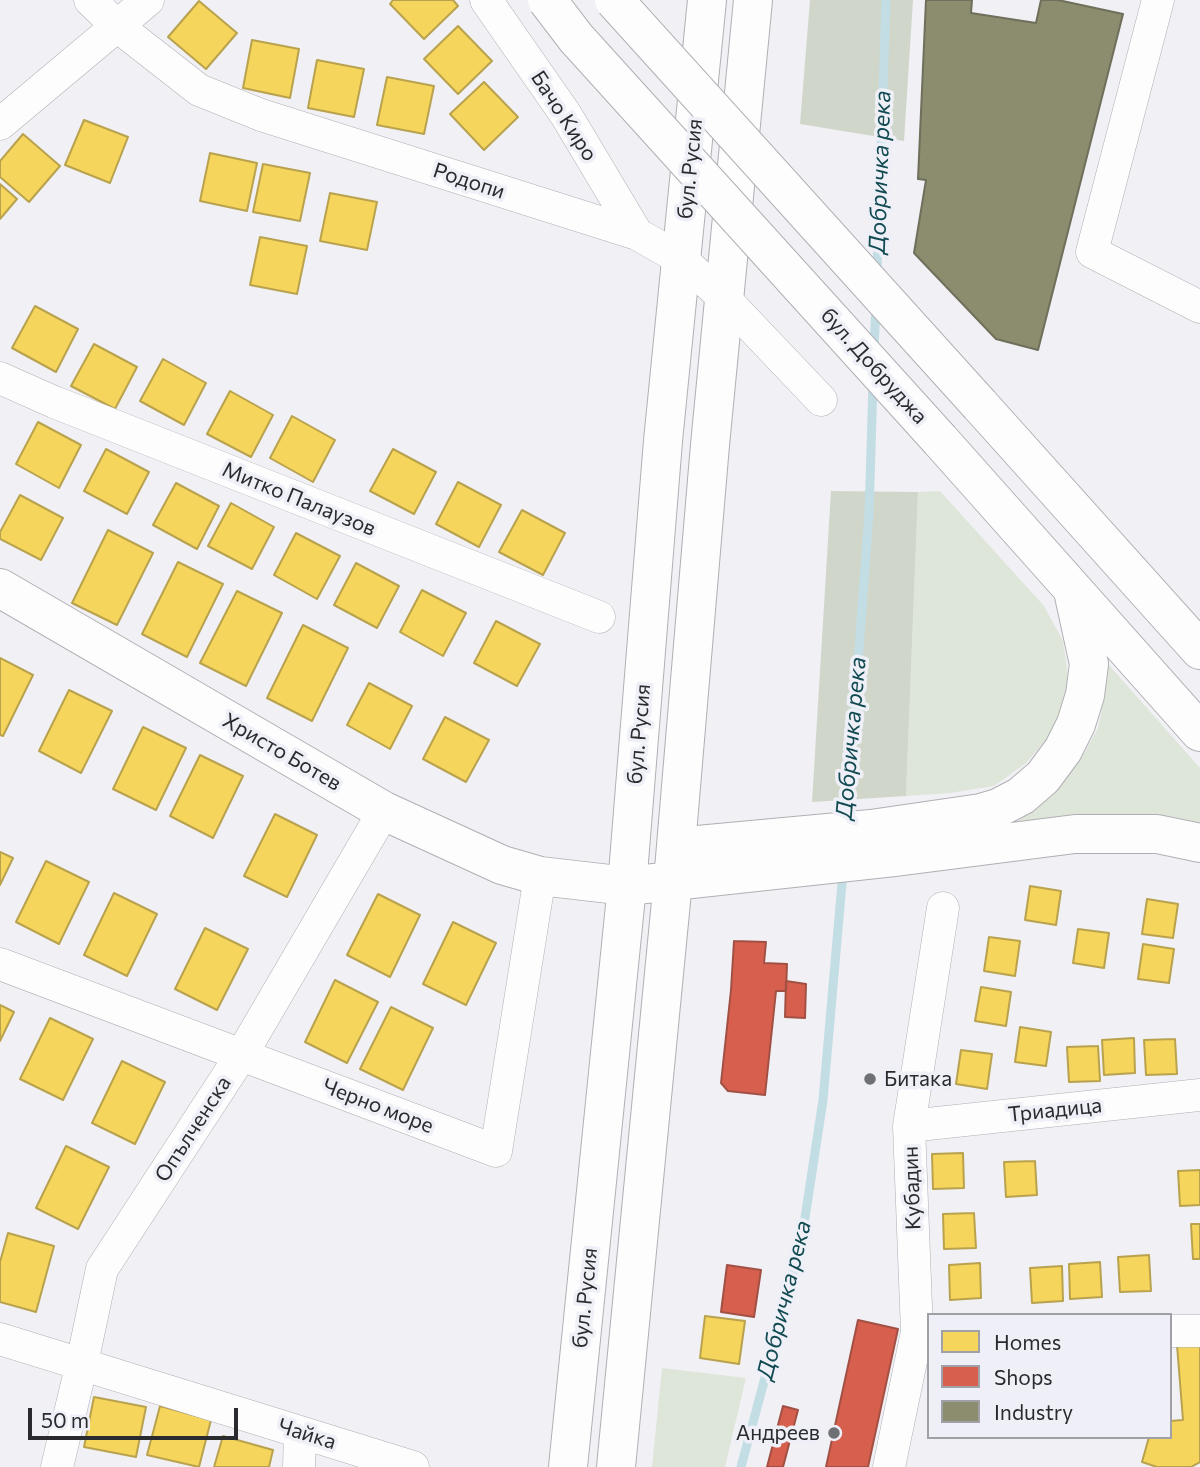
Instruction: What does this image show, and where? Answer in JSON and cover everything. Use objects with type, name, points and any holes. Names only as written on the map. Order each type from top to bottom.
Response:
[{"type":"main road","name":"бул. Добруджа","points":[[547,0],[576,38],[1200,732]]},
{"type":"main road","points":[[614,0],[1200,650]]},
{"type":"main road","name":"бул. Русия","points":[[568,1467],[628,870],[663,441],[707,0]]},
{"type":"main road","points":[[616,1467],[753,0]]},
{"type":"main road","name":"Христо Ботев","points":[[0,588],[384,811],[502,865],[540,876],[578,879],[674,864]]},
{"type":"main road","points":[[872,844],[998,808],[1021,796],[1043,777],[1072,733],[1085,695],[1089,664],[1073,591]]},
{"type":"main road","points":[[681,789],[696,818],[706,826],[732,834],[819,849]]},
{"type":"main road","points":[[674,864],[872,844],[1075,834],[1157,834],[1200,843]]},
{"type":"main road","points":[[674,864],[764,839]]},
{"type":"street","name":"Родопи","points":[[90,0],[117,26],[200,90],[261,115],[638,234],[681,259],[724,298],[821,400]]},
{"type":"street","points":[[0,124],[148,0]]},
{"type":"street","name":"Бачо Киро","points":[[486,0],[566,115],[638,234]]},
{"type":"street","points":[[1158,0],[1092,252],[1200,307]]},
{"type":"street","name":"Митко Палаузов","points":[[0,378],[54,402],[599,617]]},
{"type":"street","name":"Опълченска","points":[[57,1467],[102,1269],[242,1054],[384,811]]},
{"type":"street","name":"Черно море","points":[[0,964],[496,1151],[540,876]]},
{"type":"street","name":"Кубадин","points":[[888,1467],[923,1332],[909,1126],[943,908]]},
{"type":"street","name":"Триадица","points":[[909,1126],[1200,1095]]},
{"type":"street","points":[[1172,1331],[1200,1331]]},
{"type":"street","name":"Чайка","points":[[0,1339],[413,1467]]},
{"type":"street","points":[[299,1467],[300,1432]]},
{"type":"shaded area","points":[[810,0],[913,0],[904,141],[800,124]]},
{"type":"shaded area","points":[[831,491],[918,492],[906,796],[812,802]]},
{"type":"shaded area","points":[[940,491],[1044,606],[1063,641],[1068,676],[1064,708],[1052,733],[1026,763],[994,786],[906,796],[918,492]]},
{"type":"shaded area","points":[[1107,663],[1200,768],[1200,824],[1079,816],[1017,822],[1056,791],[1085,752],[1098,728],[1105,694]]},
{"type":"shaded area","points":[[662,1368],[746,1378],[725,1467],[652,1467]]},
{"type":"building: Homes","points":[[393,0],[453,0],[458,6],[424,39],[390,4]]},
{"type":"building: Homes","points":[[199,1],[237,33],[206,69],[168,37]]},
{"type":"building: Homes","points":[[458,26],[492,61],[458,94],[424,59]]},
{"type":"building: Homes","points":[[252,40],[299,49],[290,98],[243,88]]},
{"type":"building: Homes","points":[[317,60],[364,69],[354,117],[308,108]]},
{"type":"building: Homes","points":[[387,77],[434,86],[424,134],[377,125]]},
{"type":"building: Homes","points":[[484,82],[518,117],[484,150],[450,114]]},
{"type":"building: Homes","points":[[84,120],[128,137],[110,183],[65,165]]},
{"type":"building: Homes","points":[[23,134],[60,166],[29,202],[0,177],[0,161]]},
{"type":"building: Homes","points":[[210,153],[257,163],[247,211],[200,201]]},
{"type":"building: Homes","points":[[263,164],[310,173],[300,221],[253,212]]},
{"type":"building: Homes","points":[[0,184],[17,199],[0,219]]},
{"type":"building: Homes","points":[[330,193],[377,202],[367,250],[320,241]]},
{"type":"building: Homes","points":[[260,237],[307,246],[297,294],[250,285]]},
{"type":"building: Homes","points":[[35,306],[78,329],[56,372],[12,348]]},
{"type":"building: Homes","points":[[94,344],[137,367],[115,409],[71,386]]},
{"type":"building: Homes","points":[[163,359],[206,383],[184,425],[140,401]]},
{"type":"building: Homes","points":[[230,391],[273,415],[251,457],[207,434]]},
{"type":"building: Homes","points":[[292,416],[335,440],[313,482],[270,458]]},
{"type":"building: Homes","points":[[38,422],[81,445],[59,488],[16,464]]},
{"type":"building: Homes","points":[[106,449],[149,472],[127,514],[84,491]]},
{"type":"building: Homes","points":[[393,449],[436,472],[414,514],[370,491]]},
{"type":"building: Homes","points":[[458,482],[501,505],[479,547],[436,524]]},
{"type":"building: Homes","points":[[176,483],[219,506],[197,549],[153,525]]},
{"type":"building: Homes","points":[[20,495],[63,518],[41,560],[0,539],[0,532]]},
{"type":"building: Homes","points":[[231,503],[274,527],[252,569],[208,546]]},
{"type":"building: Homes","points":[[522,510],[565,533],[543,575],[499,552]]},
{"type":"building: Homes","points":[[108,530],[153,553],[117,625],[72,603]]},
{"type":"building: Homes","points":[[296,533],[340,556],[317,599],[274,575]]},
{"type":"building: Homes","points":[[178,562],[223,584],[187,657],[142,634]]},
{"type":"building: Homes","points":[[356,563],[399,586],[377,628],[334,605]]},
{"type":"building: Homes","points":[[422,590],[466,613],[443,656],[400,632]]},
{"type":"building: Homes","points":[[237,591],[282,613],[246,686],[200,663]]},
{"type":"building: Homes","points":[[496,621],[540,644],[517,686],[474,663]]},
{"type":"building: Homes","points":[[303,625],[348,648],[312,721],[267,698]]},
{"type":"building: Homes","points":[[0,658],[33,675],[3,736],[0,735]]},
{"type":"building: Homes","points":[[369,683],[412,706],[390,749],[347,725]]},
{"type":"building: Homes","points":[[69,690],[112,711],[81,773],[39,751]]},
{"type":"building: Homes","points":[[445,717],[489,740],[466,782],[423,759]]},
{"type":"building: Homes","points":[[143,727],[186,748],[156,810],[113,789]]},
{"type":"building: Homes","points":[[200,755],[243,776],[213,838],[170,816]]},
{"type":"building: Homes","points":[[275,814],[317,835],[287,897],[244,876]]},
{"type":"building: Homes","points":[[0,852],[13,858],[0,885]]},
{"type":"building: Homes","points":[[46,861],[89,882],[59,944],[16,922]]},
{"type":"building: Homes","points":[[1030,886],[1061,891],[1056,925],[1025,920]]},
{"type":"building: Homes","points":[[114,893],[157,914],[127,976],[84,955]]},
{"type":"building: Homes","points":[[378,894],[420,915],[390,977],[347,955]]},
{"type":"building: Homes","points":[[1147,899],[1178,904],[1173,938],[1142,934]]},
{"type":"building: Homes","points":[[453,922],[496,943],[466,1005],[423,984]]},
{"type":"building: Homes","points":[[205,928],[248,949],[217,1010],[175,989]]},
{"type":"building: Homes","points":[[1078,929],[1109,933],[1104,968],[1073,963]]},
{"type":"building: Homes","points":[[989,937],[1020,941],[1015,976],[984,971]]},
{"type":"building: Homes","points":[[1143,944],[1174,949],[1169,983],[1138,979]]},
{"type":"building: Homes","points":[[335,980],[378,1002],[347,1063],[305,1042]]},
{"type":"building: Homes","points":[[981,987],[1011,992],[1006,1026],[975,1021]]},
{"type":"building: Homes","points":[[0,1005],[14,1012],[0,1041]]},
{"type":"building: Homes","points":[[391,1007],[433,1028],[403,1090],[360,1069]]},
{"type":"building: Homes","points":[[50,1018],[93,1039],[63,1100],[20,1079]]},
{"type":"building: Homes","points":[[1020,1027],[1051,1032],[1046,1066],[1015,1062]]},
{"type":"building: Homes","points":[[1134,1038],[1135,1073],[1104,1075],[1102,1040]]},
{"type":"building: Homes","points":[[1175,1039],[1177,1074],[1146,1075],[1144,1040]]},
{"type":"building: Homes","points":[[1098,1046],[1100,1081],[1069,1082],[1067,1047]]},
{"type":"building: Homes","points":[[961,1050],[992,1054],[987,1089],[956,1084]]},
{"type":"building: Homes","points":[[122,1061],[165,1082],[135,1144],[92,1123]]},
{"type":"building: Homes","points":[[66,1146],[109,1167],[78,1229],[36,1208]]},
{"type":"building: Homes","points":[[963,1153],[964,1188],[933,1189],[932,1154]]},
{"type":"building: Homes","points":[[1035,1161],[1037,1195],[1006,1197],[1004,1162]]},
{"type":"building: Homes","points":[[1200,1170],[1200,1205],[1180,1206],[1178,1171]]},
{"type":"building: Homes","points":[[974,1213],[976,1248],[944,1249],[943,1214]]},
{"type":"building: Homes","points":[[1191,1224],[1200,1224],[1200,1259],[1193,1259]]},
{"type":"building: Homes","points":[[8,1233],[54,1246],[36,1312],[0,1302],[0,1262]]},
{"type":"building: Homes","points":[[1149,1255],[1151,1291],[1120,1292],[1118,1257]]},
{"type":"building: Homes","points":[[1100,1262],[1102,1297],[1070,1299],[1069,1264]]},
{"type":"building: Homes","points":[[980,1263],[981,1298],[950,1300],[949,1265]]},
{"type":"building: Homes","points":[[1062,1266],[1063,1301],[1032,1303],[1030,1268]]},
{"type":"building: Homes","points":[[705,1316],[745,1321],[739,1364],[700,1358]]},
{"type":"building: Homes","points":[[1200,1343],[1200,1462],[1191,1467],[1157,1467],[1142,1462],[1148,1439],[1172,1439],[1172,1421],[1183,1420],[1177,1345]]},
{"type":"building: Homes","points":[[94,1397],[146,1407],[136,1457],[84,1447]]},
{"type":"building: Homes","points":[[160,1406],[211,1420],[199,1467],[147,1455]]},
{"type":"building: Homes","points":[[223,1436],[273,1450],[269,1467],[214,1467]]},
{"type":"building: Shops","points":[[734,941],[766,942],[764,963],[787,964],[786,991],[776,991],[765,1095],[728,1091],[721,1083]]},
{"type":"building: Shops","points":[[786,981],[806,984],[805,1018],[785,1017]]},
{"type":"building: Shops","points":[[727,1265],[761,1270],[754,1317],[721,1312]]},
{"type":"building: Shops","points":[[858,1320],[898,1329],[868,1467],[826,1467]]},
{"type":"building: Shops","points":[[783,1406],[798,1410],[783,1467],[767,1467]]},
{"type":"building: Industry","points":[[926,0],[972,0],[971,13],[1036,23],[1041,0],[1058,0],[1123,14],[1038,350],[996,339],[914,253],[926,180],[918,179]]},
{"type":"waterway","name":"Добричка река","points":[[877,271],[886,0]]},
{"type":"waterway","name":"Добричка река","points":[[874,348],[876,306]]},
{"type":"waterway","name":"Добричка река","points":[[846,823],[869,514],[873,383]]},
{"type":"waterway","name":"Добричка река","points":[[741,1467],[801,1244],[823,1100],[843,872]]},
{"type":"place","name":"Битака","points":[[870,1079]]},
{"type":"place","name":"Андреев","points":[[834,1433]]}]
